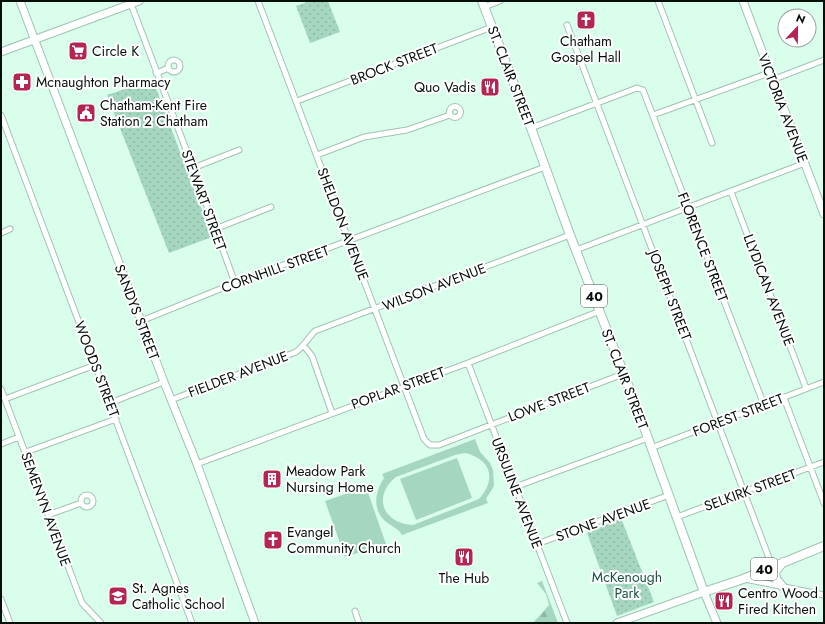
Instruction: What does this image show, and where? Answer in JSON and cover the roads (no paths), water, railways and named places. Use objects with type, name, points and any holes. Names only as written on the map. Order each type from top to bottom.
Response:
[{"type":"main road","name":"ST. CLAIR STREET","points":[[483,4],[648,438],[704,592]]},
{"type":"main road","name":"40","points":[[704,592],[743,579],[824,546]]},
{"type":"main road","points":[[782,586],[776,580],[775,572],[783,562]]},
{"type":"street","name":"SANDYS STREET","points":[[20,1],[140,321],[197,464],[256,623]]},
{"type":"street","points":[[1,52],[139,1]]},
{"type":"street","name":"SHELDON AVENUE","points":[[258,1],[424,439],[430,445]]},
{"type":"street","points":[[483,4],[500,1]]},
{"type":"street","points":[[658,1],[712,143]]},
{"type":"street","name":"VICTORIA AVENUE","points":[[743,1],[824,214]]},
{"type":"street","name":"STEWART STREET","points":[[131,4],[235,283]]},
{"type":"street","name":"JOSEPH STREET","points":[[567,25],[772,566]]},
{"type":"street","name":"BROCK STREET","points":[[296,101],[492,27]]},
{"type":"street","points":[[653,115],[696,99],[824,60]]},
{"type":"street","points":[[156,73],[169,68]]},
{"type":"street","name":"FLORENCE STREET","points":[[597,103],[637,88],[642,89],[764,405]]},
{"type":"street","points":[[531,128],[597,103]]},
{"type":"street","points":[[317,155],[364,137],[407,130],[450,114]]},
{"type":"street","name":"WOODS STREET","points":[[1,115],[192,623]]},
{"type":"street","points":[[193,168],[239,150]]},
{"type":"street","points":[[576,250],[805,164]]},
{"type":"street","name":"CORNHILL STREET","points":[[140,321],[235,283],[545,167]]},
{"type":"street","name":"LLYDICAN AVENUE","points":[[731,192],[806,388]]},
{"type":"street","points":[[215,229],[271,207]]},
{"type":"street","points":[[1,233],[10,229]]},
{"type":"street","name":"WILSON AVENUE","points":[[304,346],[315,331],[570,235]]},
{"type":"street","name":"POPLAR STREET","points":[[197,464],[600,312]]},
{"type":"street","points":[[304,346],[312,356],[332,413]]},
{"type":"street","name":"FIELDER AVENUE","points":[[171,400],[296,352],[304,346]]},
{"type":"street","name":"URSULINE AVENUE","points":[[468,363],[567,623]]},
{"type":"street","points":[[5,399],[95,365]]},
{"type":"street","name":"LOWE STREET","points":[[430,445],[439,445],[623,374]]},
{"type":"street","points":[[110,403],[164,382]]},
{"type":"street","name":"FOREST STREET","points":[[651,448],[824,382]]},
{"type":"street","name":"SEMENYN AVENUE","points":[[1,389],[82,604],[101,623]]},
{"type":"street","points":[[784,398],[824,503]]},
{"type":"street","points":[[26,452],[116,419]]},
{"type":"street","points":[[1,444],[19,437]]},
{"type":"street","points":[[515,487],[648,438]]},
{"type":"street","name":"SELKIRK STREET","points":[[677,517],[824,462]]},
{"type":"street","name":"STONE AVENUE","points":[[537,544],[669,496]]},
{"type":"street","points":[[48,515],[81,503]]},
{"type":"street","points":[[743,579],[824,595]]},
{"type":"street","points":[[617,623],[704,592]]},
{"type":"street","name":"ST. CLAIR STREET","points":[[704,592],[717,623]]},
{"type":"street","points":[[1,599],[10,623]]},
{"type":"street","points":[[355,611],[359,623]]},
{"type":"place","name":"Chatham Gospel Hall","points":[[586,20]]},
{"type":"place","name":"Circle K","points":[[78,51]]},
{"type":"place","name":"Mcnaughton Pharmacy","points":[[22,82]]},
{"type":"place","name":"Quo Vadis","points":[[490,87]]},
{"type":"place","name":"Chatham-Kent Fire Station 2 Chatham","points":[[86,113]]},
{"type":"place","name":"Meadow Park Nursing Home","points":[[272,479]]},
{"type":"place","name":"Evangel Community Church","points":[[273,540]]},
{"type":"place","name":"The Hub","points":[[464,557]]},
{"type":"place","name":"St. Agnes Catholic School","points":[[118,596]]},
{"type":"place","name":"Centro Wood Fired Kitchen","points":[[724,601]]},
{"type":"park label","name":"McKenough Park","points":[[627,586]]}]
